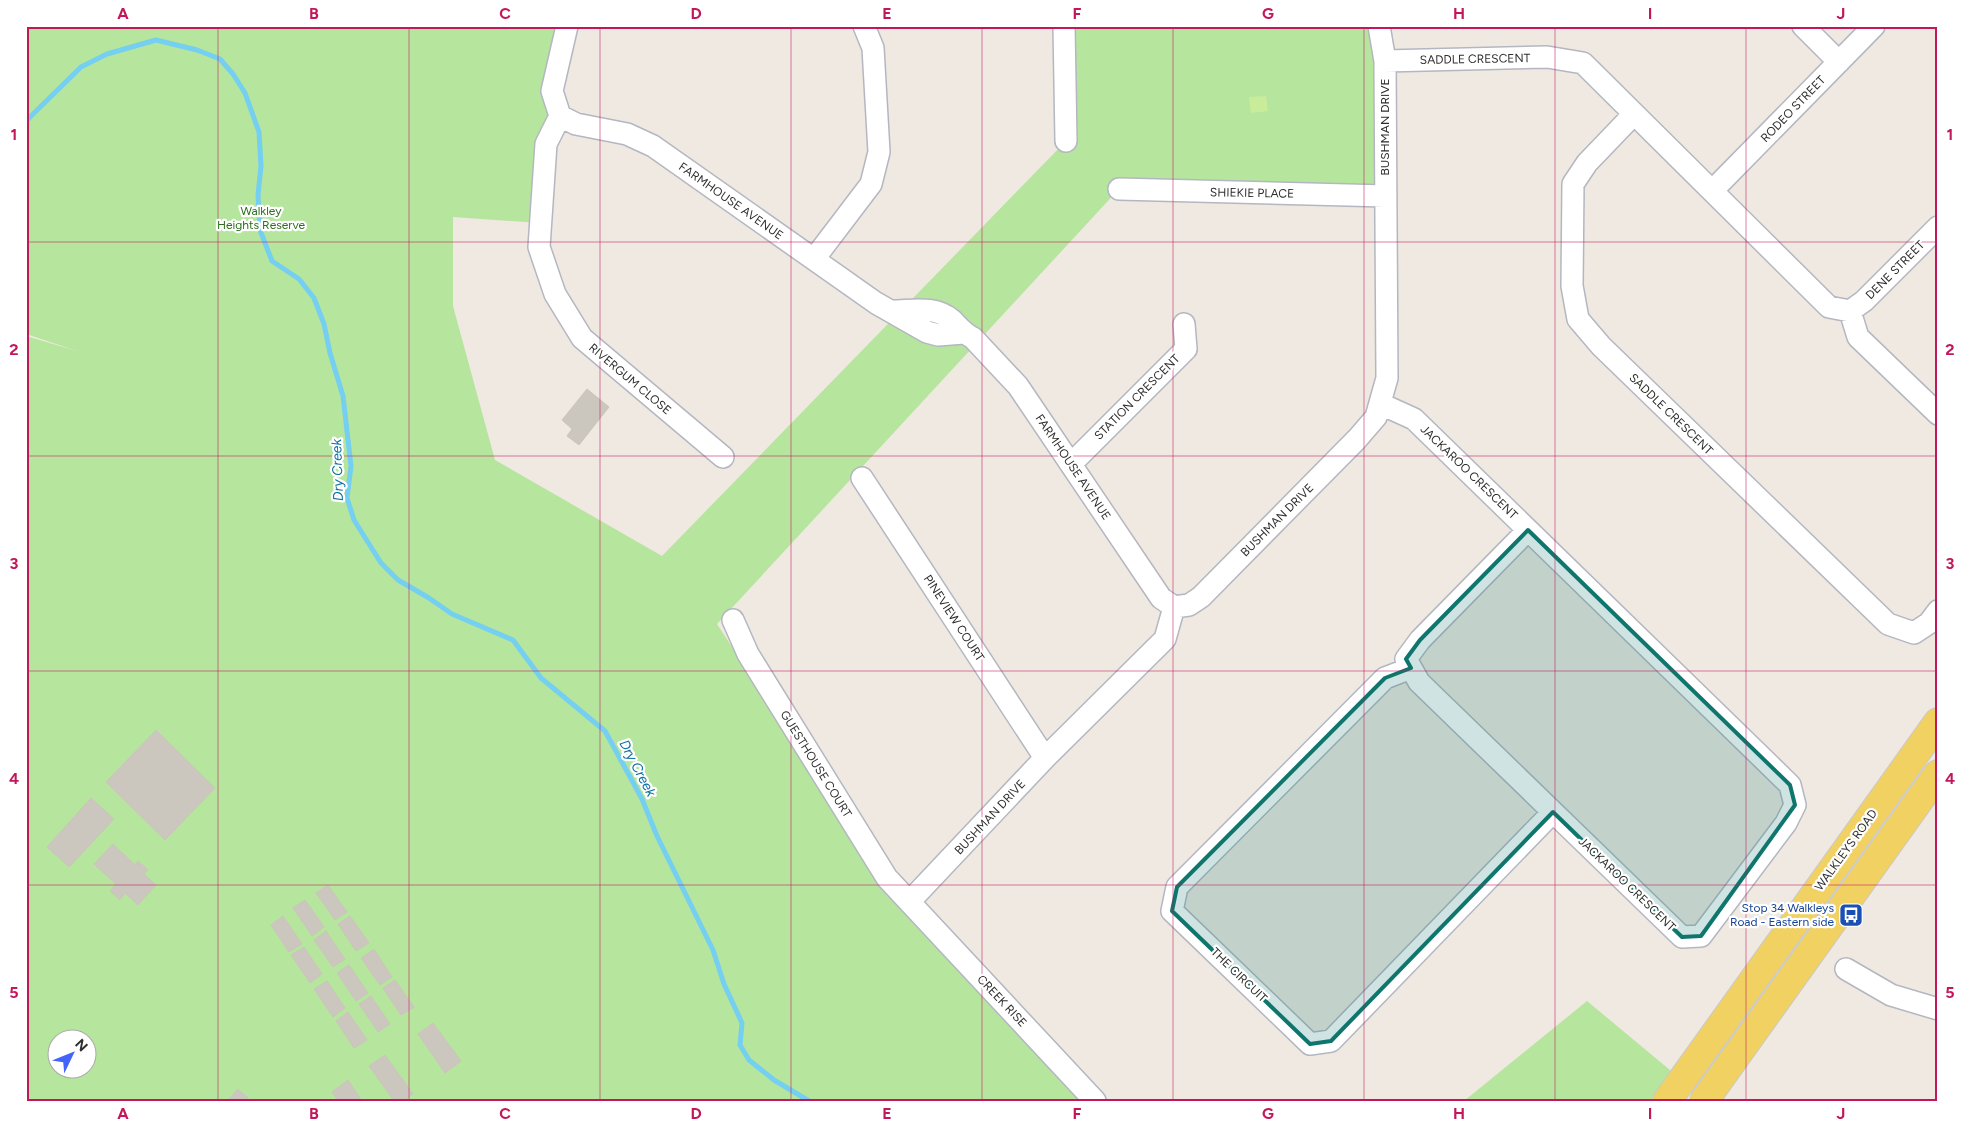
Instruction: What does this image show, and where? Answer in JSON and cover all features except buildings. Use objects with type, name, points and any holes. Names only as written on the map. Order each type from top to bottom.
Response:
[{"type":"main road","name":"WALKLEYS ROAD","points":[[1667,1101],[1938,722]]},
{"type":"main road","points":[[1704,1101],[1938,774]]},
{"type":"street","points":[[560,116],[552,91],[566,26]]},
{"type":"street","points":[[814,259],[871,184],[879,152],[874,48],[864,26]]},
{"type":"street","points":[[1064,26],[1066,141]]},
{"type":"street","name":"BUSHMAN DRIVE","points":[[910,901],[1046,758],[1165,639],[1174,607],[1189,605],[1201,597],[1357,439],[1376,417],[1387,378],[1385,61],[1379,26]]},
{"type":"street","points":[[1803,26],[1839,62]]},
{"type":"street","name":"RODEO STREET","points":[[1712,191],[1874,26]]},
{"type":"street","name":"SADDLE CRESCENT","points":[[1385,61],[1546,57],[1583,63],[1830,307],[1850,311]]},
{"type":"street","name":"SADDLE CRESCENT","points":[[1634,114],[1587,163],[1573,184],[1572,286],[1578,319],[1601,346],[1888,624],[1914,633],[1929,623],[1938,611]]},
{"type":"street","name":"FARMHOUSE AVENUE","points":[[560,116],[576,124],[627,134],[653,146],[876,303],[935,334],[964,333],[972,338],[1018,386],[1161,598],[1174,607]]},
{"type":"street","name":"RIVERGUM CLOSE","points":[[560,116],[546,144],[539,247],[555,294],[582,338],[723,457]]},
{"type":"street","name":"SHIEKIE PLACE","points":[[1119,189],[1386,196]]},
{"type":"street","name":"DENE STREET","points":[[1850,311],[1864,302],[1938,227]]},
{"type":"street","points":[[1850,311],[1858,337],[1938,414]]},
{"type":"street","name":"STATION CRESCENT","points":[[1071,464],[1186,349],[1184,324]]},
{"type":"street","name":"JACKAROO CRESCENT","points":[[1381,404],[1414,419],[1790,785],[1795,805],[1786,823],[1701,936],[1682,937],[1419,682],[1406,660],[1420,640],[1528,530]]},
{"type":"street","name":"PINEVIEW COURT","points":[[862,478],[1046,758]]},
{"type":"street","name":"GUESTHOUSE COURT","points":[[733,620],[748,654],[887,878],[910,901]]},
{"type":"street","name":"THE CIRCUIT","points":[[1411,668],[1384,678],[1177,887],[1172,911],[1310,1044],[1331,1041],[1553,812]]},
{"type":"street","name":"CREEK RISE","points":[[910,901],[1095,1101]]},
{"type":"street","points":[[1846,969],[1891,995],[1938,1009]]},
{"type":"highlighted area","points":[[1528,530],[1790,785],[1795,805],[1701,936],[1682,937],[1553,812],[1331,1041],[1310,1044],[1172,911],[1177,887],[1385,678],[1411,668],[1406,659],[1420,640]]},
{"type":"green space","name":"Walkley Heights Reserve","points":[[26,26],[567,26],[540,223],[453,217],[453,306],[495,460],[662,556],[1066,141],[1060,26],[1376,26],[1386,196],[1119,189],[717,624],[886,883],[1091,1101],[26,1101],[26,336],[77,351],[26,334]]},
{"type":"green space","points":[[1266,96],[1268,111],[1251,113],[1249,97]]},
{"type":"green space","points":[[1587,1001],[1682,1080],[1670,1101],[1464,1101]]},
{"type":"waterway","name":"Dry Creek","points":[[26,121],[81,67],[107,54],[156,40],[197,50],[220,59],[233,74],[245,93],[259,132],[261,166],[258,195],[260,230],[272,261],[299,279],[314,298],[324,324],[330,353],[343,396],[351,466],[347,498],[354,520],[381,563],[398,580],[452,614],[513,640],[541,678],[605,731],[642,799],[657,836],[713,950],[724,984],[742,1023],[740,1045],[749,1060],[774,1080],[809,1101]]},
{"type":"place","name":"Stop 34 Walkleys Road - Eastern side","points":[[1851,915]]}]
